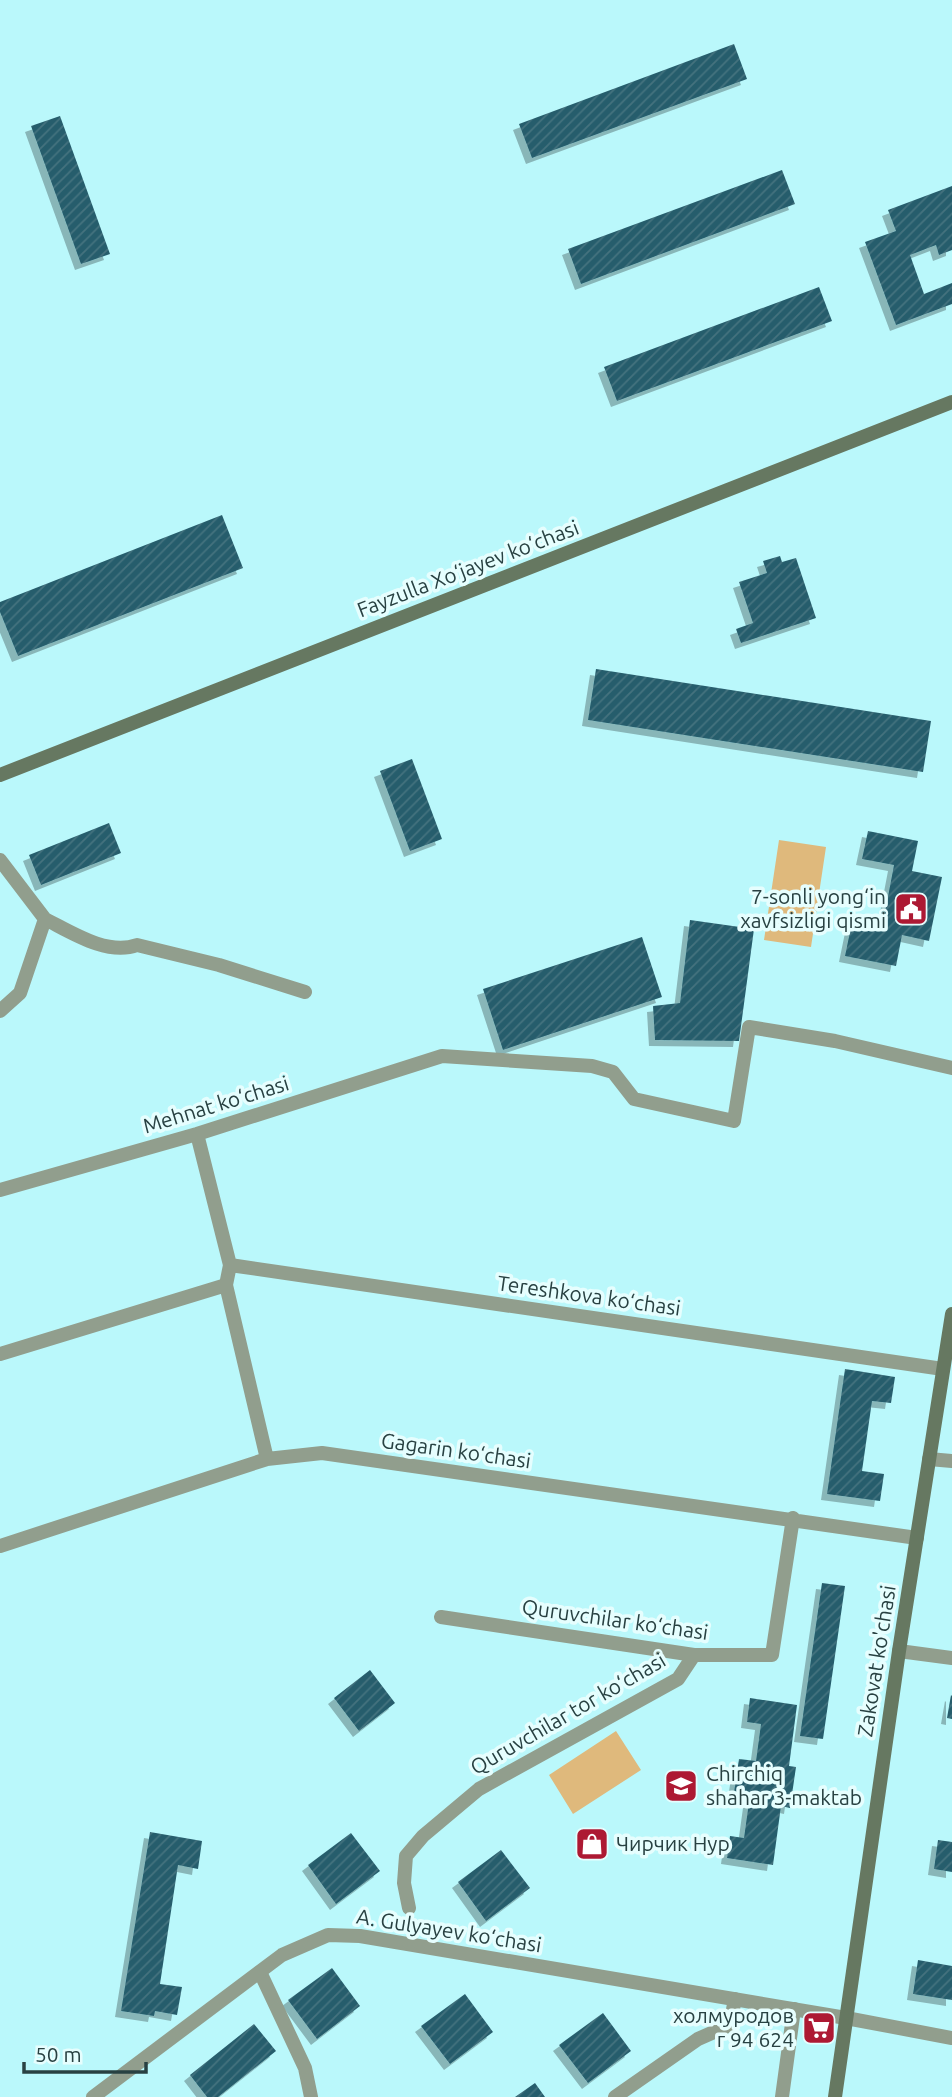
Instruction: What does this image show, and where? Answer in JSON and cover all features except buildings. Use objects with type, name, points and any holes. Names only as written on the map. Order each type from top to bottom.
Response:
[{"type":"main road","name":"Fayzulla Xo‘jayev ko‘chasi","points":[[0,775],[952,402]]},
{"type":"main road","name":"Zakovat ko'chasi","points":[[835,2097],[899,1651],[952,1314]]},
{"type":"street","points":[[0,860],[45,919],[94,943],[128,948],[137,945],[219,965],[305,992]]},
{"type":"street","points":[[0,1011],[20,993],[45,919]]},
{"type":"street","name":"Mehnat ko‘chasi","points":[[0,1189],[197,1134],[442,1056],[592,1066],[613,1072],[634,1100],[734,1121],[749,1027],[835,1041],[952,1068]]},
{"type":"street","points":[[197,1134],[230,1265],[226,1286],[267,1459]]},
{"type":"street","name":"Tereshkova ko‘chasi","points":[[230,1265],[943,1369]]},
{"type":"street","points":[[0,1354],[226,1286]]},
{"type":"street","name":"Gagarin ko‘chasi","points":[[0,1546],[267,1459],[322,1453],[793,1518],[917,1538]]},
{"type":"street","points":[[929,1459],[952,1461]]},
{"type":"street","name":"Quruvchilar ko‘chasi","points":[[441,1617],[694,1654],[772,1655],[793,1518]]},
{"type":"street","points":[[899,1651],[952,1658]]},
{"type":"street","name":"Quruvchilar tor ko‘chasi","points":[[409,1908],[404,1883],[406,1856],[422,1836],[479,1789],[678,1679],[694,1654]]},
{"type":"street","name":"A. Gulyayev ko‘chasi","points":[[93,2097],[282,1955],[328,1935],[360,1936],[952,2038]]},
{"type":"street","points":[[260,1972],[305,2068],[311,2097]]},
{"type":"street","points":[[615,2097],[698,2039],[730,2025],[735,1999]]},
{"type":"street","points":[[782,2097],[794,2009]]},
{"type":"shaded area","points":[[779,840],[826,847],[811,947],[764,940]]},
{"type":"shaded area","points":[[616,1731],[641,1770],[573,1814],[549,1775]]},
{"type":"place","name":"7-sonli yong‘in xavfsizligi qismi","points":[[911,909]]},
{"type":"place","name":"Chirchiq shahar 3-maktab","points":[[681,1786]]},
{"type":"place","name":"Чирчик Нур","points":[[592,1844]]},
{"type":"place","name":"холмуродов г 94 624","points":[[819,2028]]}]
